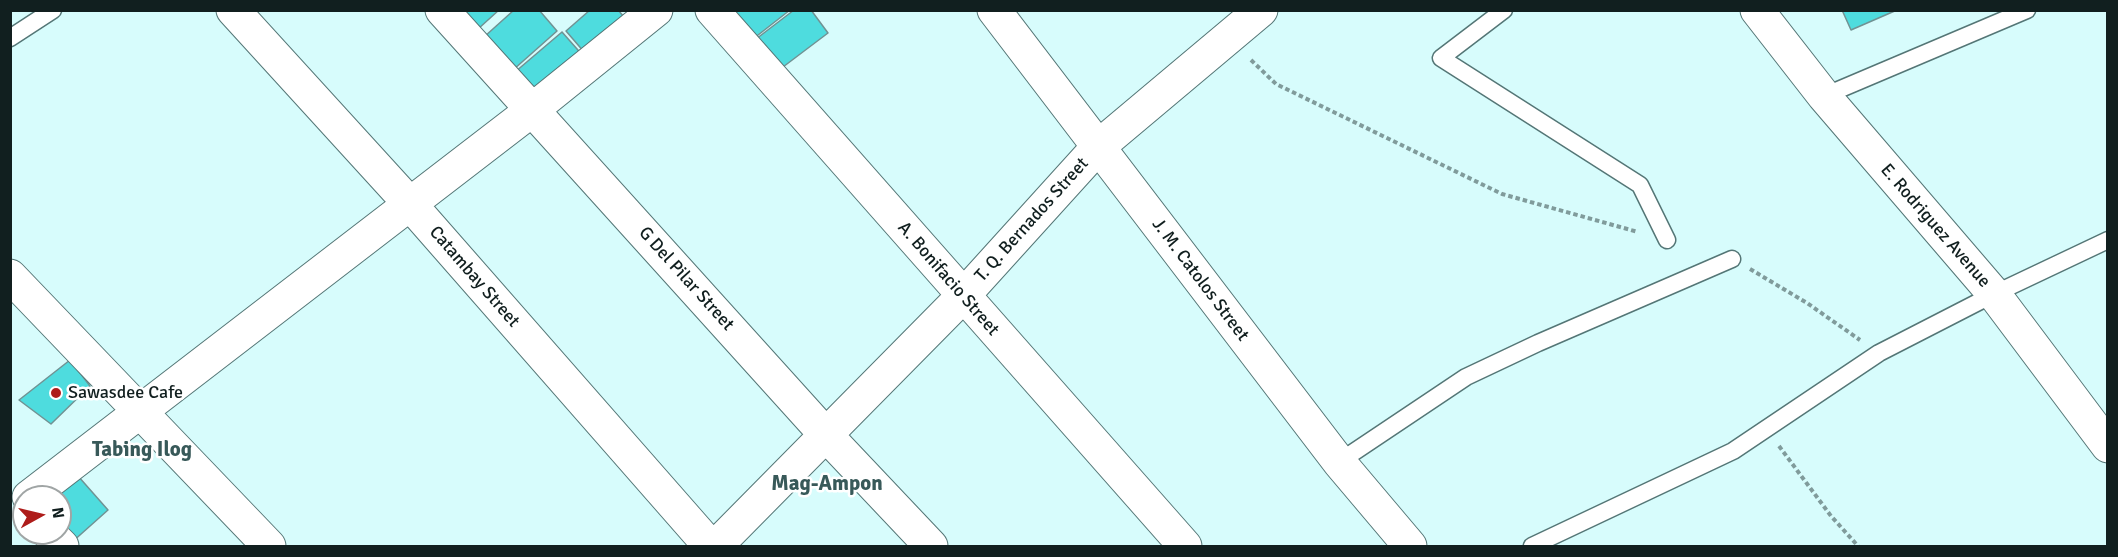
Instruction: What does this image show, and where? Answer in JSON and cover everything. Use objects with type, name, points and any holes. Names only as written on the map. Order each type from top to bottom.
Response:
[{"type":"street","name":"Catambay Street","points":[[233,10],[410,204],[710,546]]},
{"type":"street","name":"G Del Pilar Street","points":[[442,10],[826,435],[931,546]]},
{"type":"street","points":[[41,485],[142,412],[532,110],[656,10]]},
{"type":"street","name":"A. Bonifacio Street","points":[[712,10],[1185,546]]},
{"type":"street","name":"J. M. Catolos Street","points":[[994,10],[1340,462],[1410,546]]},
{"type":"street","name":"T. Q. Bernados Street","points":[[716,546],[963,296],[1098,147],[1261,10]]},
{"type":"street","name":"E. Rodriguez Avenue","points":[[1757,10],[1824,96],[1994,294],[2108,446]]},
{"type":"street","points":[[10,276],[269,546]]},
{"type":"lane","points":[[10,38],[53,10]]},
{"type":"lane","points":[[1504,10],[1442,58],[1640,185],[1667,240]]},
{"type":"lane","points":[[1824,96],[2027,10]]},
{"type":"lane","points":[[1532,546],[1733,451],[1880,353],[1994,294],[2108,240]]},
{"type":"lane","points":[[1340,462],[1466,377],[1538,343],[1732,259]]},
{"type":"path","points":[[1229,38],[1276,84],[1502,194],[1667,240]]},
{"type":"path","points":[[1732,259],[1807,303],[1880,353]]},
{"type":"path","points":[[1767,428],[1831,516],[1858,546]]},
{"type":"building","points":[[462,10],[499,10],[478,29]]},
{"type":"building","points":[[514,10],[539,10],[557,31],[513,70],[484,37]]},
{"type":"building","points":[[590,10],[618,10],[631,25],[591,60],[566,31]]},
{"type":"building","points":[[732,10],[790,10],[753,39]]},
{"type":"building","points":[[794,10],[811,10],[828,33],[779,70],[756,39]]},
{"type":"building","points":[[1842,10],[1897,10],[1851,30]]},
{"type":"building","points":[[562,32],[585,58],[538,99],[515,72]]},
{"type":"building","name":"Sawasdee Cafe","points":[[70,360],[90,386],[51,424],[19,400]]},
{"type":"building","points":[[78,476],[108,510],[72,542],[72,485],[68,485]]},
{"type":"place","name":"Sawasdee Cafe","points":[[56,393]]},
{"type":"district","name":"Tabing Ilog","points":[[142,450]]},
{"type":"district","name":"Mag-Ampon","points":[[827,484]]}]
